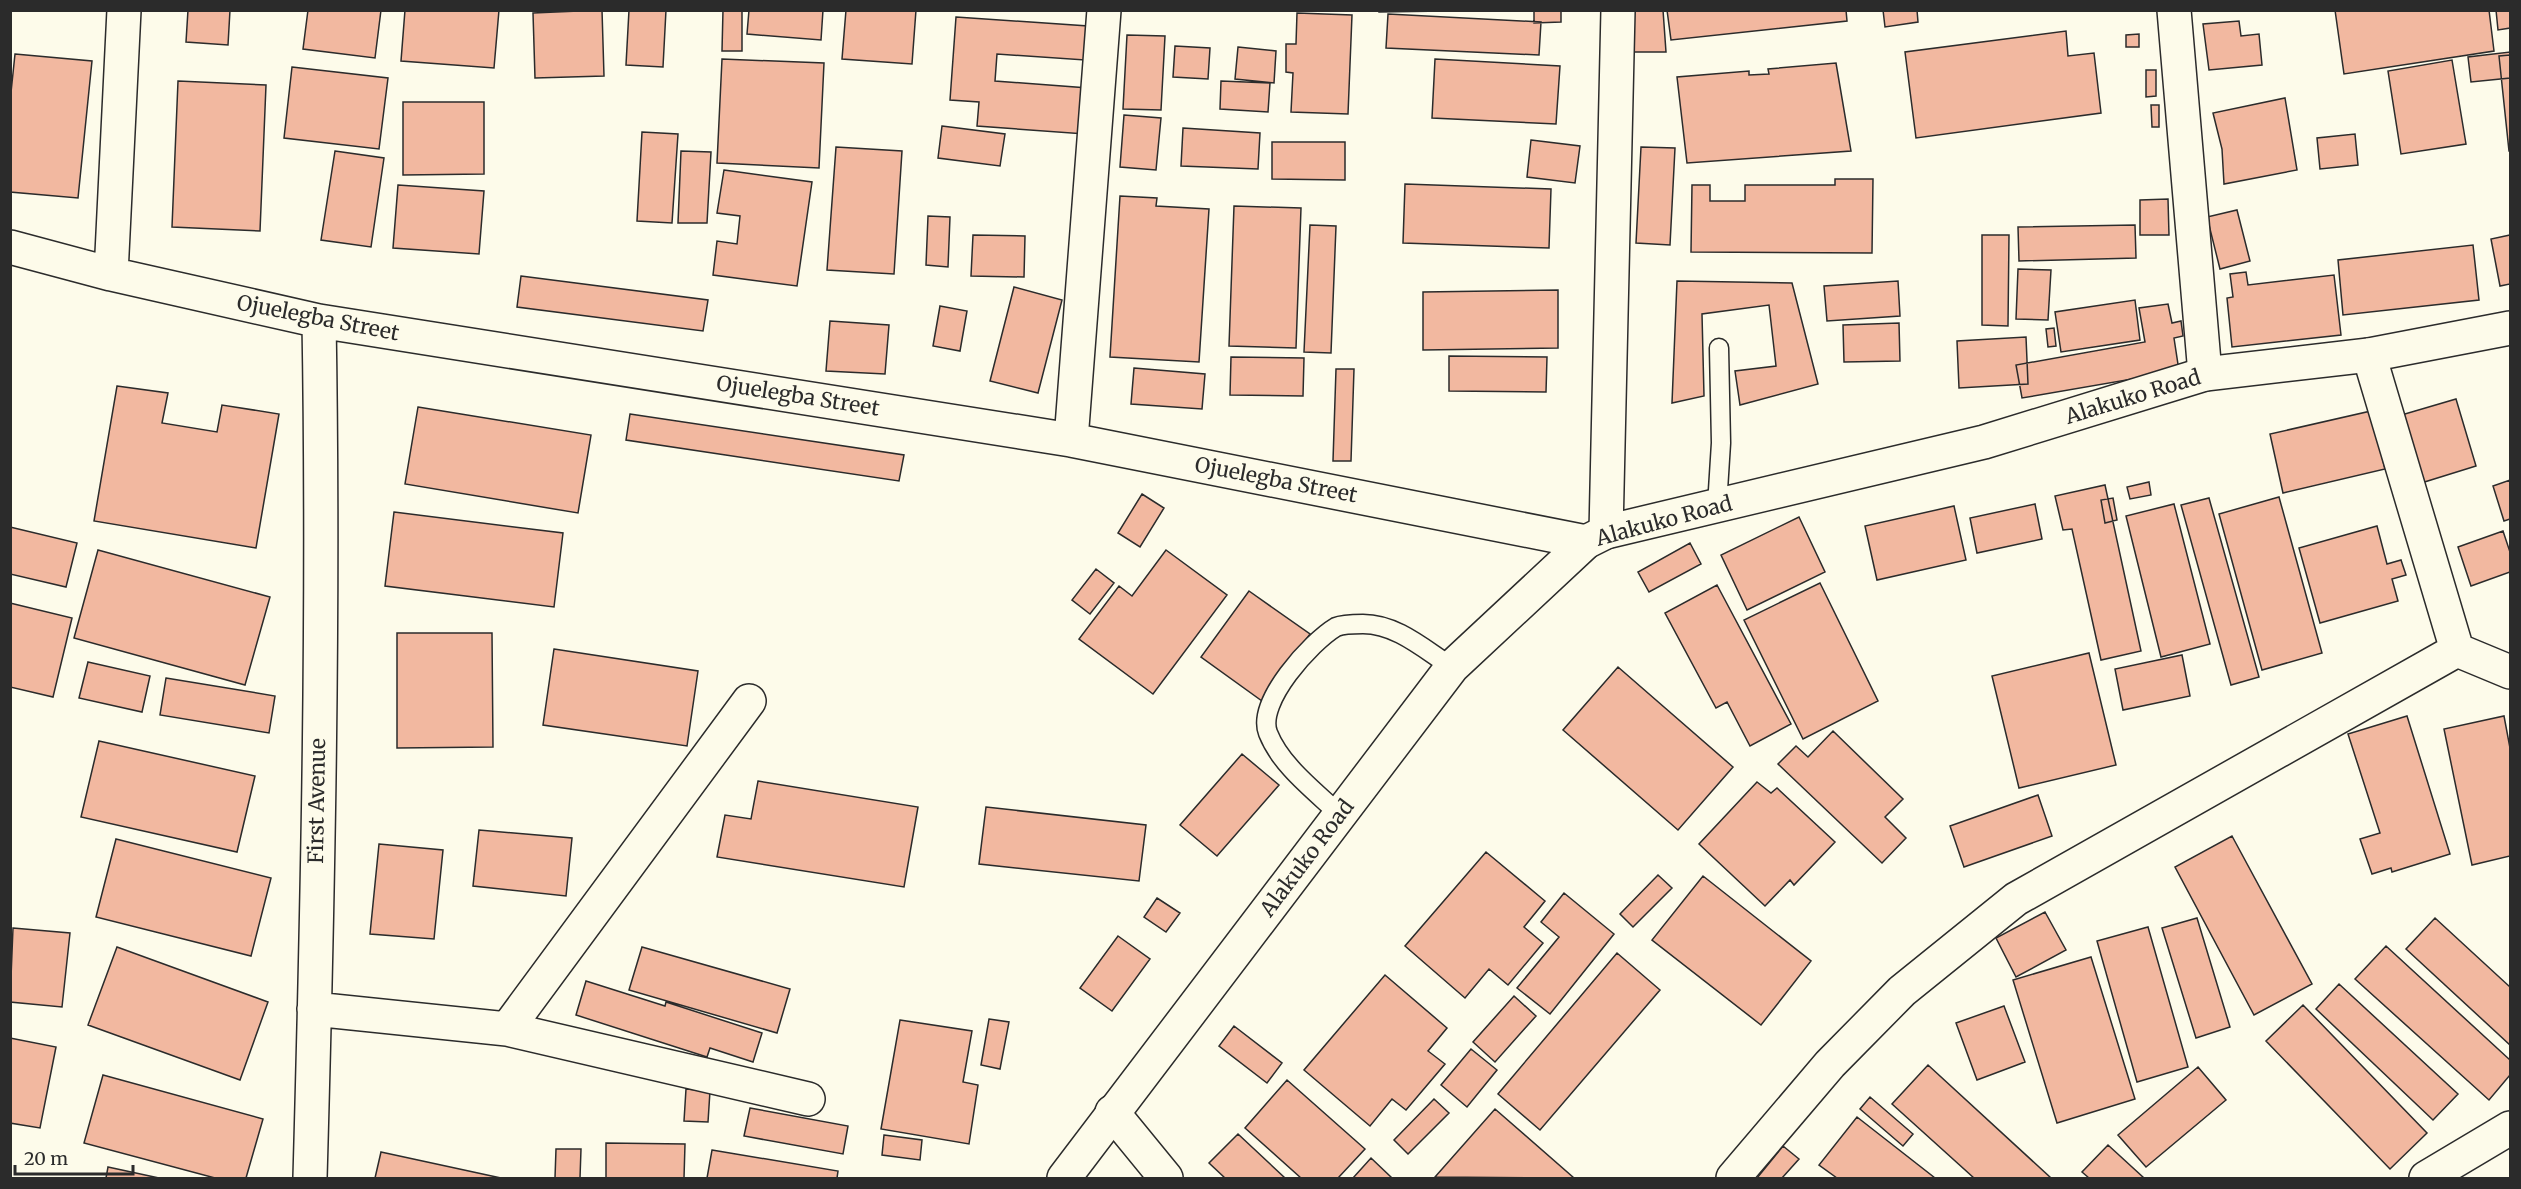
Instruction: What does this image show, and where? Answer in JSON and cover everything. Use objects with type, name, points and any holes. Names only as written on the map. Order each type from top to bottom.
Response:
[{"type":"street","points":[[111,274],[124,10]]},
{"type":"street","points":[[1071,440],[1104,10]]},
{"type":"street","points":[[1596,537],[1618,10]]},
{"type":"street","points":[[2175,10],[2205,374]]},
{"type":"street","name":"Ojuelegba Street","points":[[10,247],[111,274],[319,321],[1071,440],[1596,537]]},
{"type":"street","name":"First Avenue","points":[[310,1179],[321,423],[319,321]]},
{"type":"street","name":"Alakuko Road","points":[[1064,1179],[1112,1112],[1452,667],[1596,537],[1984,442],[2205,374],[2368,355],[2511,328]]},
{"type":"street","points":[[2368,355],[2457,650]]},
{"type":"street","points":[[2457,650],[2511,672]]},
{"type":"street","points":[[1733,1179],[1830,1064],[1902,991],[2016,899],[2457,650]]},
{"type":"street","points":[[507,1029],[749,701]]},
{"type":"street","points":[[314,1009],[507,1029],[808,1100]]},
{"type":"street","points":[[1112,1112],[1166,1179]]},
{"type":"street","points":[[2426,1179],[2511,1128]]},
{"type":"lane","points":[[1717,506],[1721,443],[1719,348]]},
{"type":"lane","points":[[1340,816],[1283,759],[1267,731],[1270,703],[1288,674],[1320,640],[1338,626],[1366,624],[1398,632],[1452,667]]},
{"type":"building","points":[[188,10],[230,10],[228,45],[186,42]]},
{"type":"building","points":[[308,10],[381,10],[375,58],[303,49]]},
{"type":"building","points":[[405,10],[499,10],[494,68],[401,61]]},
{"type":"building","points":[[602,10],[604,76],[535,78],[533,13]]},
{"type":"building","points":[[629,10],[666,10],[663,67],[626,65]]},
{"type":"building","points":[[723,10],[742,10],[742,51],[722,51]]},
{"type":"building","points":[[749,10],[823,10],[821,40],[747,34]]},
{"type":"building","points":[[846,10],[916,10],[912,64],[842,59]]},
{"type":"building","points":[[1379,10],[1445,10],[1445,11],[1379,12]]},
{"type":"building","points":[[1534,10],[1561,10],[1561,22],[1534,23]]},
{"type":"building","points":[[1663,10],[1666,52],[1630,52],[1631,11]]},
{"type":"building","points":[[1667,10],[1846,10],[1847,21],[1671,40]]},
{"type":"building","points":[[1883,10],[1917,10],[1918,22],[1885,27]]},
{"type":"building","points":[[2335,10],[2489,10],[2494,51],[2344,74]]},
{"type":"building","points":[[2496,10],[2510,10],[2510,28],[2498,30]]},
{"type":"building","points":[[1297,13],[1352,15],[1348,114],[1291,112],[1293,73],[1286,72],[1286,44],[1296,44]]},
{"type":"building","points":[[1388,14],[1541,22],[1539,55],[1386,48]]},
{"type":"building","points":[[956,17],[1088,26],[1085,60],[997,54],[995,81],[1088,88],[1085,134],[977,126],[979,102],[950,100]]},
{"type":"building","points":[[2239,21],[2241,36],[2259,34],[2262,65],[2209,70],[2203,24]]},
{"type":"building","points":[[2066,31],[2068,56],[2094,53],[2101,113],[1916,138],[1905,52]]},
{"type":"building","points":[[2139,34],[2139,47],[2126,47],[2126,35]]},
{"type":"building","points":[[1127,35],[1165,36],[1161,110],[1123,109]]},
{"type":"building","points":[[1175,46],[1210,48],[1208,79],[1173,77]]},
{"type":"building","points":[[1238,47],[1276,51],[1274,83],[1235,79]]},
{"type":"building","points":[[2510,52],[2510,78],[2471,82],[2468,57]]},
{"type":"building","points":[[15,54],[92,61],[78,198],[10,192],[10,102]]},
{"type":"building","points":[[2510,55],[2510,151],[2509,151],[2499,56]]},
{"type":"building","points":[[722,59],[824,63],[819,168],[717,163]]},
{"type":"building","points":[[1435,59],[1560,66],[1556,124],[1432,118]]},
{"type":"building","points":[[2452,60],[2466,144],[2401,154],[2388,71]]},
{"type":"building","points":[[1836,63],[1851,151],[1687,163],[1677,77],[1749,71],[1749,75],[1769,74],[1768,69]]},
{"type":"building","points":[[292,67],[388,78],[379,149],[284,138]]},
{"type":"building","points":[[2146,70],[2156,70],[2156,96],[2146,97]]},
{"type":"building","points":[[178,81],[266,85],[260,231],[172,227]]},
{"type":"building","points":[[1221,81],[1270,83],[1268,112],[1220,109]]},
{"type":"building","points":[[2285,98],[2297,170],[2224,184],[2222,149],[2213,113]]},
{"type":"building","points":[[403,102],[484,102],[484,174],[403,175]]},
{"type":"building","points":[[2151,105],[2159,105],[2159,127],[2152,127]]},
{"type":"building","points":[[1124,115],[1161,118],[1156,170],[1120,167]]},
{"type":"building","points":[[942,126],[1005,134],[1000,166],[938,158]]},
{"type":"building","points":[[1183,128],[1260,133],[1258,169],[1181,166]]},
{"type":"building","points":[[642,132],[678,134],[672,223],[637,221]]},
{"type":"building","points":[[2355,134],[2358,165],[2320,169],[2317,138]]},
{"type":"building","points":[[1531,140],[1580,146],[1575,183],[1527,177]]},
{"type":"building","points":[[1272,142],[1345,142],[1345,180],[1272,179]]},
{"type":"building","points":[[836,147],[902,151],[894,274],[827,270]]},
{"type":"building","points":[[1641,147],[1675,148],[1670,245],[1636,243]]},
{"type":"building","points":[[335,151],[384,158],[371,247],[321,240]]},
{"type":"building","points":[[681,151],[711,152],[707,223],[678,223]]},
{"type":"building","points":[[724,170],[812,182],[797,286],[713,275],[717,241],[737,244],[740,216],[717,213]]},
{"type":"building","points":[[1835,179],[1873,179],[1872,253],[1691,252],[1692,185],[1710,185],[1710,201],[1745,201],[1745,185],[1835,185]]},
{"type":"building","points":[[1405,184],[1551,189],[1549,248],[1403,243]]},
{"type":"building","points":[[398,185],[484,191],[479,254],[393,248]]},
{"type":"building","points":[[1120,196],[1157,198],[1156,206],[1209,209],[1199,362],[1110,357]]},
{"type":"building","points":[[2168,199],[2169,235],[2140,235],[2140,200]]},
{"type":"building","points":[[1234,206],[1301,208],[1296,348],[1229,346]]},
{"type":"building","points":[[2237,210],[2250,261],[2220,269],[2207,217]]},
{"type":"building","points":[[928,216],[950,217],[948,267],[926,265]]},
{"type":"building","points":[[1310,225],[1336,226],[1331,353],[1304,352]]},
{"type":"building","points":[[2135,225],[2136,258],[2019,261],[2018,227]]},
{"type":"building","points":[[973,235],[1025,236],[1024,277],[971,276]]},
{"type":"building","points":[[1982,235],[2009,235],[2008,326],[1982,325]]},
{"type":"building","points":[[2510,235],[2510,284],[2500,286],[2491,239]]},
{"type":"building","points":[[2473,245],[2479,300],[2343,315],[2338,260]]},
{"type":"building","points":[[2018,269],[2051,270],[2048,320],[2016,319]]},
{"type":"building","points":[[2246,272],[2248,285],[2334,275],[2341,335],[2232,347],[2227,298],[2233,297],[2230,274]]},
{"type":"building","points":[[521,276],[708,300],[703,331],[517,307]]},
{"type":"building","points":[[1677,281],[1792,283],[1818,384],[1740,405],[1735,371],[1776,366],[1769,305],[1702,314],[1704,396],[1672,403]]},
{"type":"building","points":[[1898,281],[1900,316],[1827,321],[1824,286]]},
{"type":"building","points":[[1014,287],[1062,300],[1038,393],[990,381]]},
{"type":"building","points":[[1558,290],[1558,348],[1423,350],[1423,292]]},
{"type":"building","points":[[2135,300],[2140,340],[2061,352],[2055,312]]},
{"type":"building","points":[[2168,304],[2172,323],[2181,321],[2183,336],[2174,338],[2179,371],[2022,398],[2016,365],[2145,342],[2139,308]]},
{"type":"building","points":[[940,306],[967,311],[960,351],[933,346]]},
{"type":"building","points":[[830,321],[889,325],[885,374],[826,371]]},
{"type":"building","points":[[1899,323],[1900,361],[1844,362],[1843,325]]},
{"type":"building","points":[[2054,328],[2056,346],[2048,347],[2046,329]]},
{"type":"building","points":[[2026,337],[2028,384],[1959,388],[1957,341]]},
{"type":"building","points":[[1449,356],[1547,357],[1546,392],[1449,391]]},
{"type":"building","points":[[1231,357],[1304,358],[1303,396],[1230,395]]},
{"type":"building","points":[[1134,368],[1205,374],[1202,409],[1131,404]]},
{"type":"building","points":[[1336,369],[1354,369],[1351,461],[1333,461]]},
{"type":"building","points":[[117,386],[168,393],[162,423],[217,432],[222,405],[279,414],[256,548],[94,521]]},
{"type":"building","points":[[2456,399],[2476,466],[2418,484],[2398,416]]},
{"type":"building","points":[[418,407],[591,435],[578,513],[405,484]]},
{"type":"building","points":[[2371,411],[2385,469],[2283,493],[2270,434]]},
{"type":"building","points":[[630,414],[904,455],[899,481],[626,440]]},
{"type":"building","points":[[2510,480],[2510,519],[2504,521],[2493,486]]},
{"type":"building","points":[[2149,482],[2151,495],[2130,499],[2127,487]]},
{"type":"building","points":[[2105,485],[2141,651],[2101,660],[2072,529],[2063,530],[2055,496]]},
{"type":"building","points":[[1142,494],[1164,508],[1140,547],[1118,533]]},
{"type":"building","points":[[2279,497],[2322,653],[2262,670],[2219,514]]},
{"type":"building","points":[[2113,498],[2117,520],[2105,523],[2101,500]]},
{"type":"building","points":[[2209,498],[2259,677],[2231,685],[2181,505]]},
{"type":"building","points":[[2035,504],[2042,539],[1977,553],[1970,518]]},
{"type":"building","points":[[2174,504],[2210,644],[2161,657],[2126,516]]},
{"type":"building","points":[[1954,506],[1966,560],[1877,580],[1865,526]]},
{"type":"building","points":[[394,512],[563,533],[554,607],[385,586]]},
{"type":"building","points":[[1799,517],[1825,572],[1747,610],[1721,555]]},
{"type":"building","points":[[2377,526],[2387,564],[2401,560],[2406,575],[2392,579],[2398,601],[2320,623],[2299,548]]},
{"type":"building","points":[[10,527],[77,543],[66,587],[10,574]]},
{"type":"building","points":[[2503,531],[2510,552],[2510,572],[2471,586],[2458,547]]},
{"type":"building","points":[[1690,543],[1701,564],[1649,592],[1638,572]]},
{"type":"building","points":[[98,550],[270,597],[245,685],[74,638]]},
{"type":"building","points":[[1166,550],[1227,595],[1153,694],[1079,639],[1119,586],[1132,596]]},
{"type":"building","points":[[1096,569],[1114,583],[1090,614],[1072,600]]},
{"type":"building","points":[[1820,583],[1878,701],[1803,739],[1744,620]]},
{"type":"building","points":[[1717,585],[1791,724],[1750,746],[1727,702],[1716,708],[1665,613]]},
{"type":"building","points":[[1249,591],[1310,634],[1262,701],[1201,657]]},
{"type":"building","points":[[10,603],[72,618],[53,697],[10,687]]},
{"type":"building","points":[[397,633],[492,633],[493,747],[397,748]]},
{"type":"building","points":[[554,649],[698,671],[687,746],[543,725]]},
{"type":"building","points":[[2089,653],[2116,765],[2019,788],[1992,676]]},
{"type":"building","points":[[2182,655],[2190,696],[2123,710],[2115,669]]},
{"type":"building","points":[[88,662],[150,676],[142,712],[79,698]]},
{"type":"building","points":[[1618,667],[1733,767],[1678,830],[1563,730]]},
{"type":"building","points":[[166,678],[275,696],[269,733],[160,715]]},
{"type":"building","points":[[2407,716],[2450,854],[2392,872],[2391,868],[2372,874],[2360,839],[2380,833],[2348,734]]},
{"type":"building","points":[[2504,716],[2510,748],[2510,856],[2472,865],[2444,729]]},
{"type":"building","points":[[1833,731],[1903,799],[1885,817],[1906,838],[1882,863],[1778,764],[1796,746],[1808,757]]},
{"type":"building","points":[[99,741],[255,776],[237,852],[81,817]]},
{"type":"building","points":[[1242,754],[1279,785],[1217,856],[1180,825]]},
{"type":"building","points":[[758,781],[918,807],[904,887],[717,857],[725,815],[751,819]]},
{"type":"building","points":[[1757,782],[1771,793],[1777,788],[1835,842],[1794,885],[1790,880],[1765,906],[1699,844]]},
{"type":"building","points":[[2038,795],[2052,836],[1964,867],[1950,826]]},
{"type":"building","points":[[986,807],[1146,825],[1139,881],[979,864]]},
{"type":"building","points":[[479,830],[572,838],[566,896],[473,886]]},
{"type":"building","points":[[2232,836],[2312,984],[2254,1015],[2175,867]]},
{"type":"building","points":[[116,839],[271,878],[251,956],[96,917]]},
{"type":"building","points":[[379,844],[443,850],[434,939],[370,934]]},
{"type":"building","points":[[1486,852],[1545,901],[1524,927],[1543,943],[1508,985],[1489,969],[1465,998],[1405,946]]},
{"type":"building","points":[[1658,875],[1672,888],[1633,927],[1620,914]]},
{"type":"building","points":[[1703,876],[1811,961],[1761,1025],[1652,940]]},
{"type":"building","points":[[1564,893],[1614,934],[1550,1014],[1517,988],[1559,937],[1541,922]]},
{"type":"building","points":[[1157,898],[1180,913],[1166,932],[1144,917]]},
{"type":"building","points":[[2045,912],[2066,950],[2016,977],[1996,938]]},
{"type":"building","points":[[2197,918],[2230,1027],[2196,1038],[2162,928]]},
{"type":"building","points":[[2435,918],[2510,987],[2510,1045],[2406,949]]},
{"type":"building","points":[[2148,927],[2188,1067],[2137,1082],[2097,941]]},
{"type":"building","points":[[13,928],[70,933],[62,1007],[10,1002]]},
{"type":"building","points":[[1118,936],[1150,959],[1112,1011],[1080,988]]},
{"type":"building","points":[[2386,946],[2510,1060],[2510,1075],[2489,1100],[2355,979]]},
{"type":"building","points":[[117,947],[268,1002],[240,1080],[88,1025]]},
{"type":"building","points":[[642,947],[790,989],[777,1033],[629,990]]},
{"type":"building","points":[[1617,953],[1660,990],[1540,1130],[1498,1094]]},
{"type":"building","points":[[2091,957],[2135,1099],[2057,1123],[2013,980]]},
{"type":"building","points":[[1385,975],[1447,1028],[1428,1051],[1445,1064],[1406,1110],[1392,1099],[1370,1126],[1304,1070]]},
{"type":"building","points":[[586,981],[665,1006],[666,1002],[762,1033],[753,1062],[710,1048],[707,1057],[576,1015]]},
{"type":"building","points":[[2339,984],[2458,1094],[2433,1120],[2316,1009]]},
{"type":"building","points":[[1514,996],[1536,1016],[1495,1062],[1473,1042]]},
{"type":"building","points":[[2303,1005],[2427,1133],[2390,1169],[2266,1041]]},
{"type":"building","points":[[2004,1006],[2025,1062],[1977,1080],[1956,1023]]},
{"type":"building","points":[[989,1019],[1009,1022],[1000,1069],[981,1065]]},
{"type":"building","points":[[900,1020],[972,1031],[963,1082],[978,1085],[969,1144],[881,1129]]},
{"type":"building","points":[[1234,1026],[1282,1063],[1267,1083],[1219,1046]]},
{"type":"building","points":[[10,1038],[56,1047],[40,1128],[10,1123]]},
{"type":"building","points":[[1471,1049],[1497,1070],[1467,1107],[1441,1085]]},
{"type":"building","points":[[1928,1065],[2051,1178],[1974,1178],[1892,1104]]},
{"type":"building","points":[[2198,1067],[2226,1100],[2146,1167],[2118,1135]]},
{"type":"building","points":[[103,1075],[263,1119],[246,1178],[215,1178],[84,1143]]},
{"type":"building","points":[[1287,1080],[1365,1149],[1338,1178],[1301,1178],[1245,1128]]},
{"type":"building","points":[[686,1089],[710,1091],[708,1122],[684,1121]]},
{"type":"building","points":[[1870,1097],[1913,1134],[1903,1146],[1860,1109]]},
{"type":"building","points":[[1434,1099],[1449,1113],[1408,1154],[1394,1140]]},
{"type":"building","points":[[750,1108],[848,1126],[843,1154],[744,1136]]},
{"type":"building","points":[[1495,1109],[1574,1178],[1435,1177]]},
{"type":"building","points":[[1857,1117],[1935,1178],[1837,1178],[1819,1165]]},
{"type":"building","points":[[1238,1134],[1285,1178],[1225,1178],[1209,1163]]},
{"type":"building","points":[[884,1135],[922,1140],[920,1160],[882,1155]]},
{"type":"building","points":[[606,1143],[685,1144],[684,1178],[606,1178]]},
{"type":"building","points":[[2108,1145],[2144,1178],[2089,1178],[2082,1172]]},
{"type":"building","points":[[1783,1146],[1799,1159],[1782,1178],[1757,1178]]},
{"type":"building","points":[[556,1149],[581,1149],[580,1178],[555,1178]]},
{"type":"building","points":[[712,1150],[838,1171],[837,1178],[707,1178]]},
{"type":"building","points":[[381,1152],[501,1178],[375,1178]]},
{"type":"building","points":[[1371,1158],[1392,1178],[1353,1178]]},
{"type":"building","points":[[108,1167],[159,1178],[106,1178]]}]
